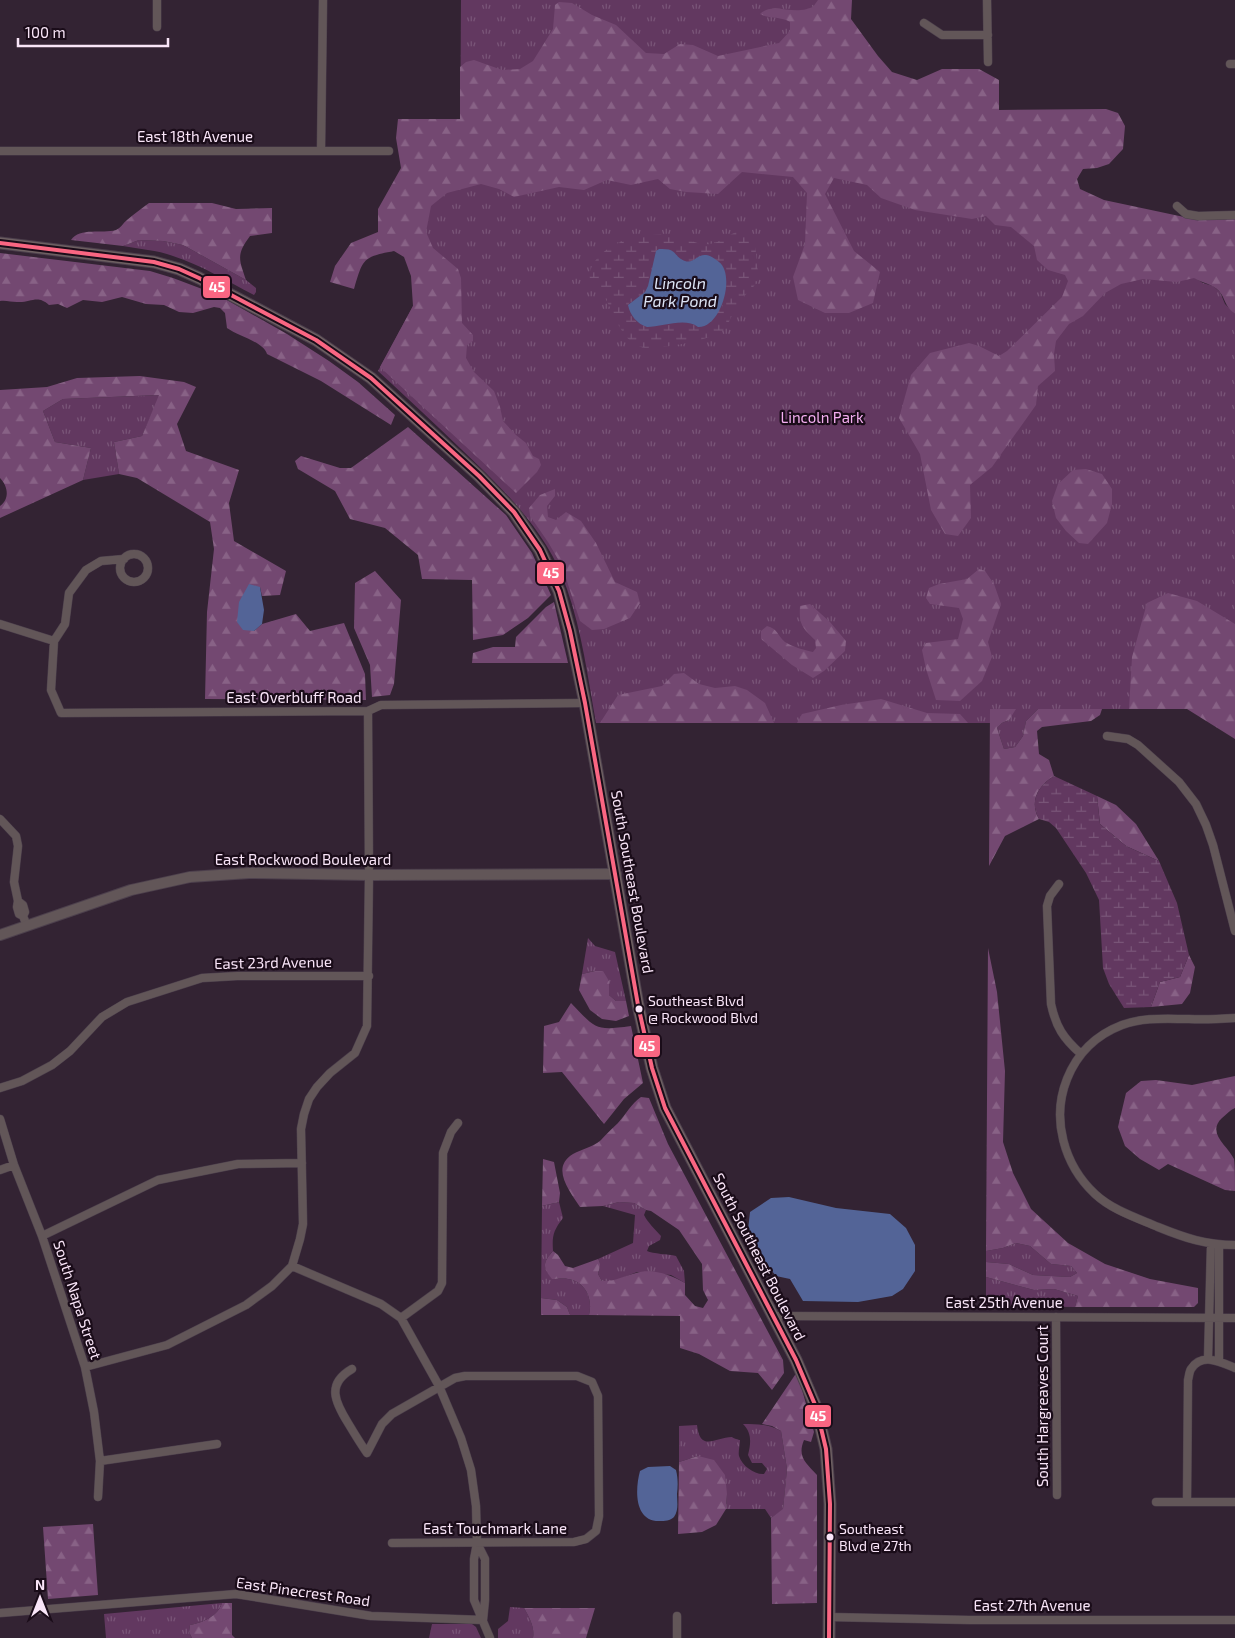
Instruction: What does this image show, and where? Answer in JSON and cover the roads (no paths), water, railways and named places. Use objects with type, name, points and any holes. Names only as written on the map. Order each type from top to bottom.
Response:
[{"type":"main road","name":"South Southeast Boulevard","points":[[0,243],[154,262],[179,269],[316,340],[371,378],[479,476],[514,512],[545,559],[559,591],[570,631],[585,703],[638,1005],[652,1068],[665,1108],[804,1376],[816,1407],[826,1449],[830,1504],[829,1638]]},
{"type":"street","points":[[157,0],[157,26]]},
{"type":"street","points":[[321,150],[322,0]]},
{"type":"street","points":[[988,0],[988,62]]},
{"type":"street","points":[[924,23],[942,34],[988,34]]},
{"type":"street","name":"East 18th Avenue","points":[[0,151],[389,150]]},
{"type":"street","points":[[1177,206],[1186,214],[1205,216],[1235,215]]},
{"type":"street","points":[[0,624],[54,641],[65,624],[70,593],[86,570],[100,561],[124,558]]},
{"type":"street","name":"East Overbluff Road","points":[[54,641],[51,690],[61,713],[368,711],[381,706],[585,703]]},
{"type":"street","points":[[85,1367],[167,1345],[246,1306],[272,1286],[292,1266],[303,1224],[302,1129],[304,1114],[317,1087],[330,1073],[355,1053],[368,1026],[370,875],[368,711]]},
{"type":"street","points":[[1107,736],[1128,740],[1138,745],[1179,782],[1196,804],[1213,845],[1235,931]]},
{"type":"street","points":[[0,819],[12,830],[17,841],[14,882],[18,901],[23,905],[26,912],[25,921]]},
{"type":"street","name":"East Rockwood Boulevard","points":[[0,935],[25,921],[131,890],[190,877],[249,873],[370,875],[616,874]]},
{"type":"street","points":[[1060,884],[1050,896],[1047,906],[1052,1004],[1060,1031],[1067,1042],[1081,1054]]},
{"type":"street","name":"East 23rd Avenue","points":[[0,1088],[22,1081],[52,1065],[70,1051],[102,1017],[127,1002],[202,978],[237,976],[369,976]]},
{"type":"street","points":[[1235,1018],[1142,1019],[1122,1025],[1101,1035],[1081,1054],[1072,1067],[1063,1088],[1060,1112],[1062,1136],[1068,1157],[1080,1177],[1096,1194],[1124,1213],[1179,1235],[1215,1245],[1235,1245]]},
{"type":"street","name":"South Napa Street","points":[[0,1119],[14,1165],[42,1236],[85,1367],[94,1412],[100,1461],[98,1496]]},
{"type":"street","points":[[401,1318],[438,1291],[442,1283],[444,1154],[451,1132],[458,1123]]},
{"type":"street","points":[[42,1236],[158,1180],[238,1164],[302,1163]]},
{"type":"street","points":[[0,1170],[14,1165]]},
{"type":"street","points":[[1208,1359],[1215,1245]]},
{"type":"street","points":[[1215,1245],[1219,1361]]},
{"type":"street","points":[[292,1266],[381,1304],[401,1318],[439,1386],[461,1438],[471,1470],[476,1506],[477,1543],[474,1559],[474,1600],[490,1638]]},
{"type":"street","name":"East 25th Avenue","points":[[773,1316],[1235,1318]]},
{"type":"street","name":"South Hargreaves Court","points":[[1056,1317],[1057,1495]]},
{"type":"street","points":[[1187,1502],[1188,1380],[1191,1369],[1201,1361],[1208,1359],[1219,1361],[1235,1368]]},
{"type":"street","points":[[352,1369],[345,1373],[338,1382],[335,1392],[337,1404],[367,1453],[382,1424],[392,1414],[439,1386]]},
{"type":"street","name":"East Touchmark Lane","points":[[392,1543],[574,1542],[586,1539],[596,1531],[599,1516],[598,1396],[592,1382],[577,1376],[465,1376],[455,1378],[439,1386]]},
{"type":"street","points":[[100,1461],[217,1444]]},
{"type":"street","points":[[1156,1502],[1235,1502]]},
{"type":"street","name":"East Pinecrest Road","points":[[0,1613],[236,1594],[371,1616],[483,1620]]},
{"type":"street","points":[[677,1616],[677,1638]]},
{"type":"street","name":"East 27th Avenue","points":[[830,1617],[969,1620],[1235,1620]]},
{"type":"water","name":"Lincoln Park Pond","points":[[659,249],[673,251],[685,261],[707,255],[719,262],[724,269],[726,289],[724,300],[713,319],[706,325],[698,327],[693,324],[680,323],[647,327],[640,324],[632,316],[628,305],[645,292],[656,251]]},
{"type":"water","points":[[249,584],[260,587],[264,610],[262,624],[254,631],[243,630],[237,622],[239,602]]},
{"type":"water","points":[[789,1197],[836,1208],[890,1214],[906,1228],[915,1245],[915,1271],[903,1289],[892,1296],[858,1302],[803,1301],[790,1279],[776,1276],[756,1251],[748,1230],[750,1212],[771,1198]]},
{"type":"water","points":[[670,1466],[676,1470],[677,1476],[676,1514],[667,1520],[651,1520],[645,1516],[638,1503],[637,1486],[640,1471],[648,1467]]},
{"type":"place","name":"Southeast Blvd @ Rockwood Blvd","points":[[639,1009]]},
{"type":"place","name":"Southeast Blvd @ 27th","points":[[830,1537]]},
{"type":"park label","name":"Lincoln Park","points":[[822,418]]}]
